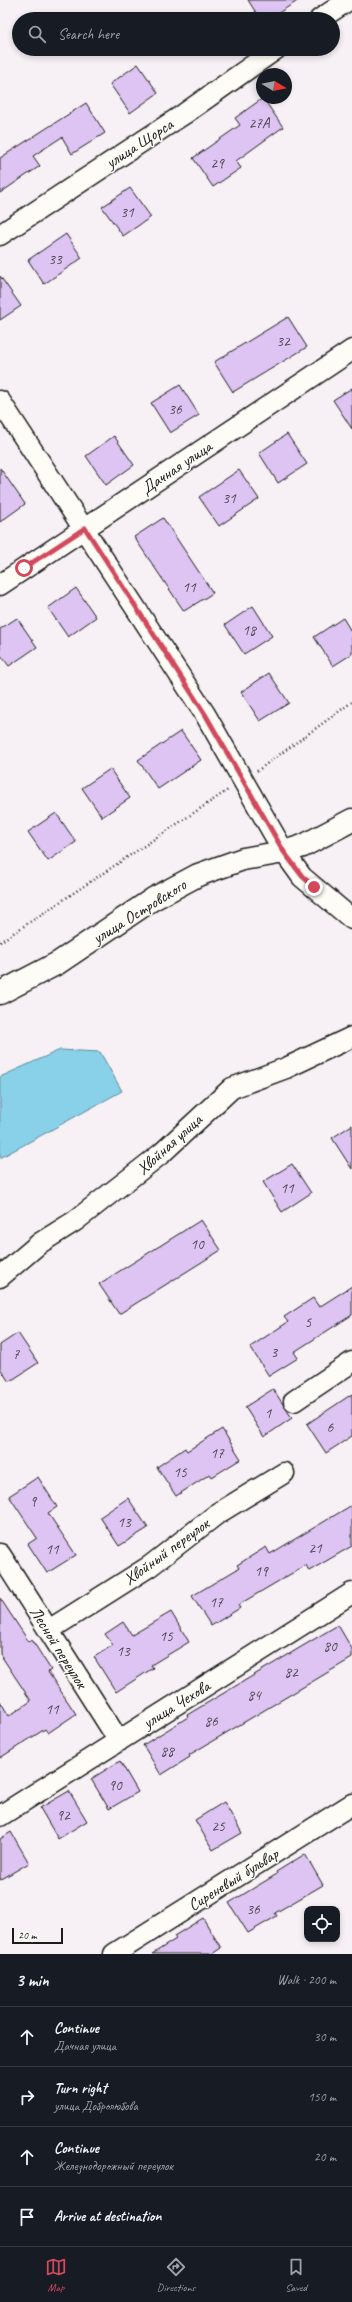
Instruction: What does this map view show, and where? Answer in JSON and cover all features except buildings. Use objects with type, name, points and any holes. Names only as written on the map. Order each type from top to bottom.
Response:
[{"type":"street","points":[[331,12],[349,0]]},
{"type":"street","name":"улица Щорса","points":[[0,235],[184,114],[266,56]]},
{"type":"street","name":"Дачная улица","points":[[0,585],[352,350]]},
{"type":"street","points":[[0,401],[85,528],[193,695],[284,852],[302,876],[352,919]]},
{"type":"street","name":"улица Островского","points":[[0,993],[82,948],[174,886],[221,866],[243,859],[284,852],[324,837],[352,820]]},
{"type":"street","name":"Хвойная улица","points":[[0,1277],[40,1243],[75,1221],[162,1153],[232,1088],[286,1068],[352,1037]]},
{"type":"street","points":[[294,1401],[352,1362]]},
{"type":"street","name":"Хвойный переулок","points":[[48,1630],[150,1566],[217,1514],[284,1473]]},
{"type":"street","name":"Лесной переулок","points":[[1,1557],[119,1741]]},
{"type":"street","name":"улица Чехова","points":[[0,1816],[352,1593]]},
{"type":"street","name":"Сиреневый бульвар","points":[[114,1954],[352,1804]]},
{"type":"path","points":[[0,942],[244,781],[352,702]]},
{"type":"water","points":[[60,1050],[100,1052],[122,1091],[0,1158],[0,1077]]},
{"type":"route","points":[[24,568],[85,528],[205,714],[284,852],[302,876],[314,887]]}]
